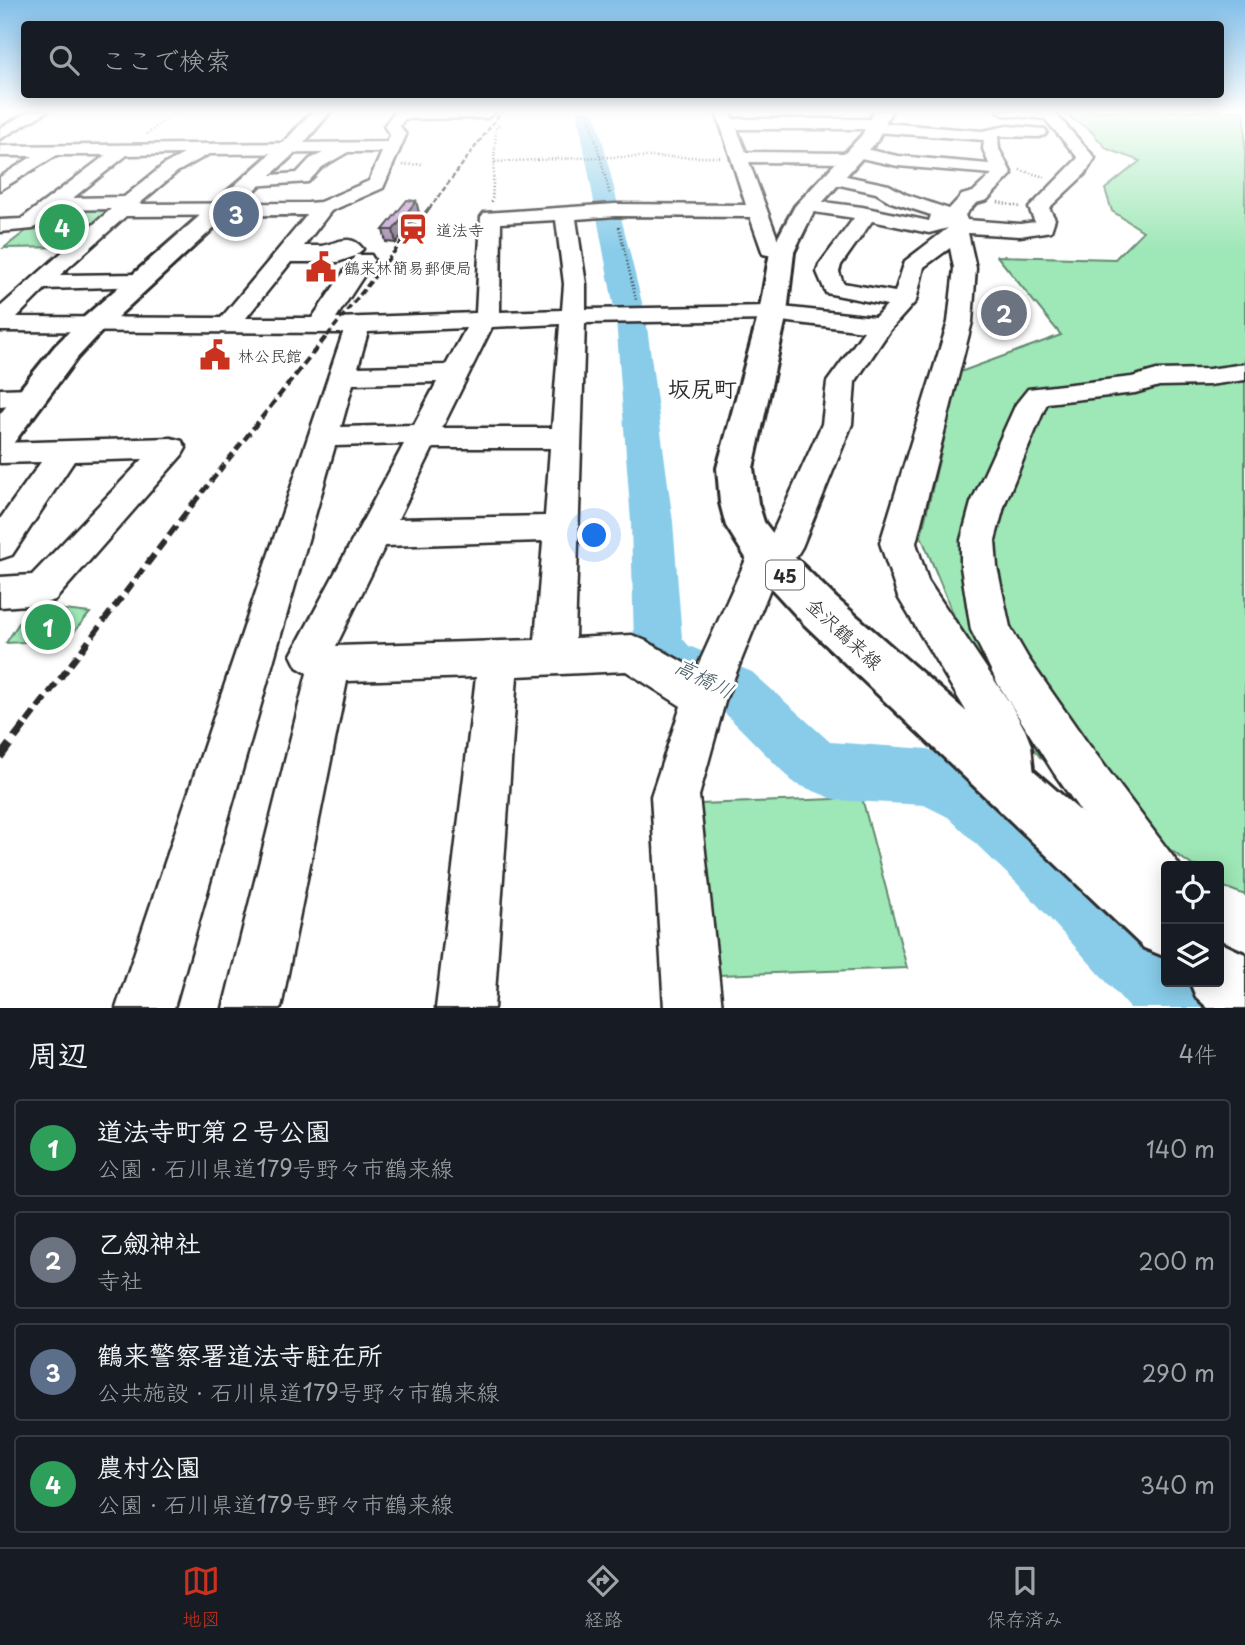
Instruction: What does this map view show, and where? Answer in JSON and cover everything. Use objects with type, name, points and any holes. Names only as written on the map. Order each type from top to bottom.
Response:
[{"type":"main road","points":[[0,436],[66,352],[92,325],[273,158]]},
{"type":"main road","name":"金沢鶴来線","points":[[823,174],[782,252],[773,313],[735,468],[739,503],[746,526],[766,555],[820,611],[1164,924]]},
{"type":"street","points":[[0,185],[41,158]]},
{"type":"street","points":[[0,241],[26,225],[113,158]]},
{"type":"street","points":[[0,322],[39,282],[125,207],[171,168],[189,158]]},
{"type":"street","points":[[312,158],[316,163]]},
{"type":"street","points":[[251,181],[302,178],[316,163],[325,158]]},
{"type":"street","points":[[0,207],[52,205],[324,208],[377,184],[388,158]]},
{"type":"street","points":[[743,158],[883,189],[898,198],[923,182]]},
{"type":"street","points":[[743,158],[823,174],[923,182],[1001,170]]},
{"type":"street","points":[[711,684],[632,653],[330,664],[311,655],[454,373],[486,320],[491,217],[607,211],[823,174],[870,158]]},
{"type":"street","points":[[823,174],[867,214],[929,227],[941,224],[941,212],[923,182],[925,158]]},
{"type":"street","points":[[693,1008],[675,796],[711,684],[766,555],[784,547],[837,424],[841,382],[881,325],[904,300],[913,266],[959,223],[969,199],[980,196],[1003,174],[995,158]]},
{"type":"street","points":[[959,223],[1035,229],[1044,227],[1045,219],[1039,208],[1051,193],[1083,167],[1087,158]]},
{"type":"street","points":[[228,326],[324,208]]},
{"type":"street","points":[[554,657],[559,527],[575,284],[565,214]]},
{"type":"street","points":[[867,214],[830,265],[828,272],[834,288],[904,300]]},
{"type":"street","points":[[959,223],[965,268],[960,322],[898,543],[911,586],[996,719],[1009,746],[1012,785]]},
{"type":"street","points":[[0,226],[26,225]]},
{"type":"street","points":[[319,326],[363,260]]},
{"type":"street","points":[[39,282],[139,281]]},
{"type":"street","points":[[0,322],[319,326],[630,314],[773,313],[881,325]]},
{"type":"street","points":[[145,1008],[358,325]]},
{"type":"street","points":[[1161,883],[1070,757],[1013,671],[996,640],[991,630],[979,567],[978,540],[988,503],[1030,404],[1038,395],[1135,385],[1157,378],[1209,377],[1245,372]]},
{"type":"street","points":[[341,376],[454,373]]},
{"type":"street","points":[[0,398],[32,397]]},
{"type":"street","points":[[321,437],[565,438]]},
{"type":"street","points":[[0,453],[171,448],[42,589],[0,592]]},
{"type":"street","points":[[0,547],[65,451]]},
{"type":"street","points":[[372,533],[559,527]]},
{"type":"street","points":[[465,1008],[498,659]]},
{"type":"street","points":[[252,1008],[330,664]]},
{"type":"path","points":[[491,217],[495,158]]},
{"type":"path","points":[[495,162],[588,158]]},
{"type":"path","points":[[1001,170],[1030,171],[1062,183]]},
{"type":"path","points":[[959,223],[994,201],[1040,212]]},
{"type":"green space","points":[[1132,158],[1245,158],[1245,895],[1224,887],[1224,861],[1186,861],[1040,757],[978,674],[921,536],[960,372],[1061,335],[997,256],[1115,259],[1143,231],[1112,211],[1105,189],[1140,161]]},
{"type":"green space","points":[[58,206],[117,206],[69,247],[4,248]]},
{"type":"green space","points":[[30,606],[90,613],[67,640],[6,643]]},
{"type":"green space","points":[[862,798],[907,968],[720,975],[700,804]]},
{"type":"building","points":[[407,200],[416,201],[393,230],[383,230]]},
{"type":"waterway","name":"高橋川","points":[[596,158],[631,319],[652,522],[658,646],[672,661],[734,688],[813,764],[836,772],[928,777],[968,797],[1047,869],[1176,1008]]},
{"type":"railway","points":[[429,209],[467,158]]},
{"type":"railway","points":[[327,336],[430,207]]},
{"type":"railway","points":[[194,503],[328,334]]},
{"type":"railway","points":[[27,722],[195,501]]},
{"type":"railway","points":[[0,757],[28,720]]},
{"type":"place","name":"鶴来警察署道法寺駐在所","points":[[236,214]]},
{"type":"place","name":"農村公園","points":[[62,227]]},
{"type":"place","name":"道法寺","points":[[413,229]]},
{"type":"place","name":"鶴来林簡易郵便局","points":[[321,267]]},
{"type":"place","name":"乙劔神社","points":[[1004,313]]},
{"type":"place","name":"林公民館","points":[[215,355]]},
{"type":"place","name":"道法寺町第２号公園","points":[[48,627]]},
{"type":"district","name":"坂尻町","points":[[702,387]]}]
